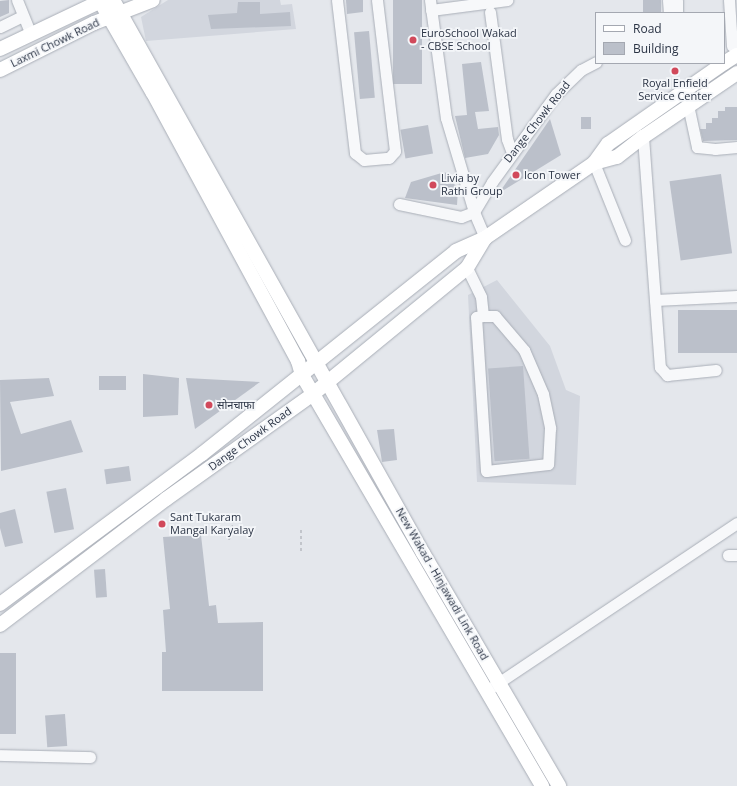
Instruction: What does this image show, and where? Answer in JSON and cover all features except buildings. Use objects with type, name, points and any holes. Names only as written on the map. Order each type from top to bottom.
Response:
[{"type":"main road","points":[[109,6],[145,2]]},
{"type":"main road","name":"Laxmi Chowk Road","points":[[0,49],[31,34],[109,6]]},
{"type":"main road","name":"Laxmi Chowk Road","points":[[0,70],[109,6]]},
{"type":"main road","name":"New Wakad - Hinjawadi Link Road","points":[[109,6],[317,364],[423,553],[559,786]]},
{"type":"main road","name":"New Wakad - Hinjawadi Link Road","points":[[109,6],[157,100],[290,347],[302,375],[542,786]]},
{"type":"main road","name":"Dange Chowk Road","points":[[725,61],[733,48]]},
{"type":"main road","name":"Dange Chowk Road","points":[[0,604],[202,454],[317,364],[456,250],[485,238],[594,163],[608,144],[723,64]]},
{"type":"main road","name":"Dange Chowk Road","points":[[594,163],[617,157],[688,105],[737,73]]},
{"type":"main road","name":"Dange Chowk Road","points":[[0,625],[166,499],[313,394],[467,268],[485,238]]},
{"type":"main road","points":[[410,560],[423,553]]},
{"type":"main road","points":[[49,568],[60,580]]},
{"type":"street","points":[[17,0],[31,34]]},
{"type":"street","points":[[337,0],[355,153],[364,160],[389,158],[395,151],[377,0]]},
{"type":"street","points":[[485,238],[474,212],[446,118],[430,5],[507,0]]},
{"type":"street","points":[[668,0],[669,12]]},
{"type":"street","points":[[677,0],[677,12]]},
{"type":"street","points":[[729,0],[733,48]]},
{"type":"street","points":[[490,12],[507,138],[512,153]]},
{"type":"street","points":[[0,27],[23,16]]},
{"type":"street","name":"Dange Chowk Road","points":[[474,212],[512,153],[568,81],[595,63]]},
{"type":"street","points":[[688,105],[697,147],[715,150],[737,147]]},
{"type":"street","points":[[643,137],[660,367],[663,373],[716,370]]},
{"type":"street","points":[[594,163],[625,240]]},
{"type":"street","points":[[399,204],[461,217],[474,212]]},
{"type":"street","points":[[467,268],[481,297],[483,316]]},
{"type":"street","points":[[655,300],[737,296]]},
{"type":"street","points":[[483,316],[495,316],[524,350],[543,394],[550,428],[548,464],[486,471],[476,317],[483,316]]},
{"type":"street","points":[[486,691],[737,523]]},
{"type":"street","points":[[0,755],[90,757]]},
{"type":"path","points":[[229,540],[234,520]]},
{"type":"path","points":[[301,530],[301,554]]},
{"type":"shaded area","points":[[168,0],[280,0],[281,5],[292,4],[296,29],[146,41],[141,17]]},
{"type":"shaded area","points":[[497,280],[550,346],[566,390],[580,396],[576,485],[477,482],[468,295]]},
{"type":"place","name":"EuroSchool Wakad - CBSE School","points":[[413,40]]},
{"type":"place","name":"Royal Enfield Service Center","points":[[675,71]]},
{"type":"place","name":"Icon Tower","points":[[516,175]]},
{"type":"place","name":"Livia by Rathi Group","points":[[433,185]]},
{"type":"place","name":"सोनचाफा","points":[[209,405]]},
{"type":"place","name":"Sant Tukaram Mangal Karyalay","points":[[162,524]]}]
